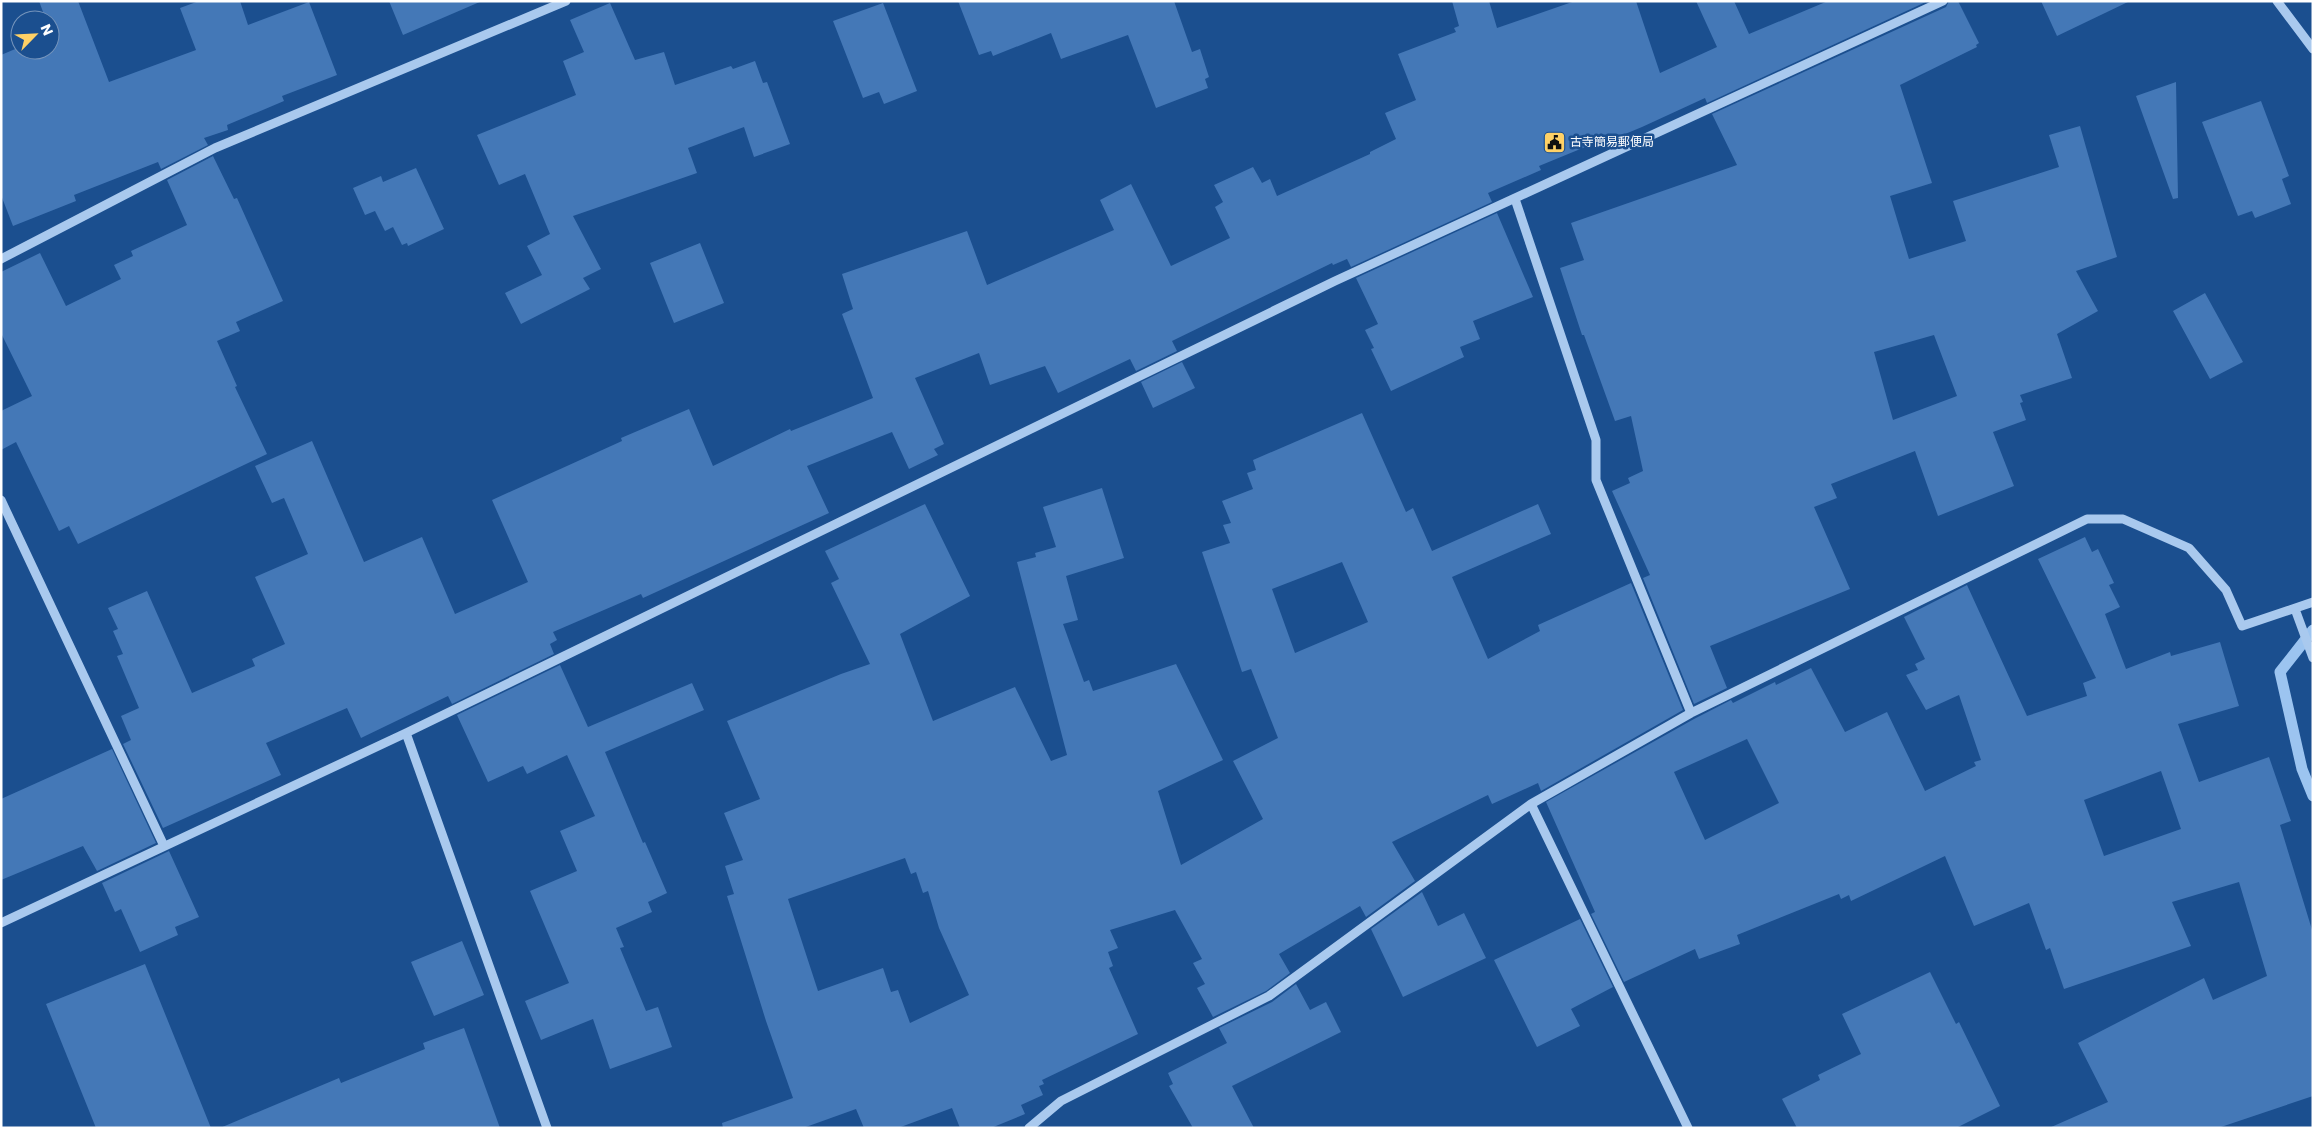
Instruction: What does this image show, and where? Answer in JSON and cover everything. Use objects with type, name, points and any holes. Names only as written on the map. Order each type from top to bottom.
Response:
[{"type":"street","points":[[1,259],[215,148],[566,1]]},
{"type":"street","points":[[1,923],[406,733],[1335,281],[1943,1]]},
{"type":"street","points":[[2277,1],[2313,49]]},
{"type":"street","points":[[1515,199],[1596,440],[1596,480],[1690,713]]},
{"type":"street","points":[[1,500],[164,846]]},
{"type":"street","points":[[1029,1128],[1061,1101],[1269,996],[1531,804],[1690,713],[2087,519],[2123,520],[2190,548],[2226,590],[2242,626],[2313,602]]},
{"type":"street","points":[[2295,609],[2313,658]]},
{"type":"street","points":[[406,733],[547,1128]]},
{"type":"street","points":[[1531,804],[1688,1128]]},
{"type":"building","points":[[39,1],[78,1],[109,82],[196,50],[180,8],[199,1],[240,1],[248,25],[309,2],[337,75],[282,96],[284,101],[227,125],[228,130],[204,138],[208,145],[161,169],[158,162],[74,195],[76,201],[13,226],[1,195],[1,55],[10,51],[10,60],[60,60],[60,10],[42,10]]},
{"type":"building","points":[[389,1],[482,1],[403,35]]},
{"type":"building","points":[[958,1],[1174,1],[1192,52],[1200,49],[1209,77],[1205,79],[1208,88],[1156,108],[1128,35],[1061,59],[1051,33],[993,56],[991,51],[979,55]]},
{"type":"building","points":[[1452,1],[1489,1],[1497,28],[1575,1],[1636,1],[1660,73],[1717,47],[1696,1],[1734,1],[1749,34],[1828,1],[1928,1],[1707,103],[1705,98],[1613,139],[1612,136],[1539,166],[1541,170],[1488,193],[1492,202],[1351,267],[1347,259],[1333,265],[1332,263],[1172,341],[1177,351],[1136,371],[1130,359],[1058,393],[1045,366],[990,385],[979,353],[915,378],[944,444],[934,449],[938,455],[909,469],[892,432],[807,466],[829,513],[643,598],[641,594],[553,632],[557,640],[550,644],[554,654],[452,704],[448,696],[361,738],[347,708],[266,743],[281,775],[163,828],[123,744],[131,740],[121,716],[139,708],[117,656],[123,654],[113,631],[118,629],[108,608],[147,591],[192,693],[255,666],[252,659],[285,644],[255,577],[308,554],[284,498],[272,503],[255,466],[312,441],[364,562],[422,537],[455,614],[528,582],[492,500],[622,441],[621,438],[689,409],[713,466],[790,429],[791,431],[873,398],[842,314],[853,309],[842,274],[967,231],[987,285],[1114,230],[1100,200],[1131,184],[1171,266],[1230,238],[1215,207],[1223,202],[1214,185],[1253,167],[1262,183],[1270,179],[1277,196],[1370,154],[1370,152],[1396,139],[1385,113],[1416,100],[1398,54],[1456,32],[1454,28],[1459,26]]},
{"type":"building","points":[[1949,1],[1958,1],[1979,43],[1976,45],[1977,47],[1900,85],[1932,183],[1890,196],[1909,259],[1966,241],[1953,201],[2059,167],[2049,135],[2080,126],[2117,257],[2076,271],[2098,311],[2057,334],[2072,378],[2020,395],[2023,402],[2020,403],[2026,420],[1993,432],[2014,486],[1938,516],[1915,451],[1831,484],[1837,498],[1814,507],[1850,589],[1710,646],[1727,688],[1694,704],[1643,578],[1650,575],[1612,491],[1630,483],[1628,478],[1643,471],[1631,416],[1615,421],[1584,335],[1582,335],[1560,268],[1584,260],[1571,223],[1737,165],[1712,114],[1946,7]],"holes":[[[1934,335],[1957,396],[1893,420],[1874,352]]]},
{"type":"building","points":[[2041,1],[2130,1],[2057,36]]},
{"type":"building","points":[[610,3],[635,60],[664,52],[675,85],[731,66],[733,69],[755,61],[763,83],[767,82],[790,144],[754,157],[744,127],[688,148],[697,173],[573,216],[601,269],[583,278],[590,289],[521,324],[505,293],[542,275],[527,246],[550,234],[525,174],[499,185],[477,135],[576,95],[563,61],[584,52],[570,20]]},
{"type":"building","points":[[883,3],[917,91],[884,104],[879,92],[863,98],[833,21]]},
{"type":"building","points":[[2176,82],[2178,198],[2173,199],[2136,96]]},
{"type":"building","points":[[2261,101],[2289,176],[2282,179],[2291,204],[2255,218],[2252,211],[2238,216],[2202,122]]},
{"type":"building","points":[[213,156],[234,199],[237,198],[283,301],[236,322],[240,331],[217,341],[237,386],[235,387],[267,454],[78,544],[69,526],[59,531],[16,442],[1,450],[1,411],[32,396],[1,333],[1,272],[40,253],[66,306],[121,279],[114,265],[133,256],[131,251],[187,225],[167,180]]},
{"type":"building","points":[[416,168],[444,229],[408,246],[407,243],[402,245],[393,227],[385,231],[375,211],[365,215],[353,188],[381,176],[383,182]]},
{"type":"building","points":[[1497,213],[1533,297],[1473,321],[1480,339],[1460,347],[1464,357],[1391,391],[1371,349],[1374,348],[1365,330],[1378,324],[1356,278]]},
{"type":"building","points":[[700,243],[724,303],[674,323],[650,263]]},
{"type":"building","points":[[2205,293],[2243,362],[2210,379],[2173,311]]},
{"type":"building","points":[[1182,362],[1195,388],[1153,408],[1141,382]]},
{"type":"building","points":[[1362,413],[1406,512],[1413,508],[1432,551],[1538,504],[1551,534],[1452,577],[1488,659],[1540,631],[1538,625],[1631,583],[1683,710],[1541,791],[1538,783],[1492,804],[1488,795],[1392,842],[1415,881],[1366,917],[1360,906],[1279,954],[1290,973],[1266,991],[1213,1017],[1197,988],[1205,984],[1193,963],[1202,959],[1175,910],[1110,930],[1118,948],[1108,952],[1113,966],[1109,968],[1138,1034],[1042,1080],[1044,1084],[1039,1086],[1043,1095],[1021,1105],[1025,1114],[991,1128],[960,1128],[952,1108],[898,1128],[864,1128],[856,1109],[803,1128],[723,1128],[722,1123],[793,1098],[766,1021],[727,896],[734,894],[725,866],[743,860],[724,813],[760,799],[727,721],[870,664],[831,583],[839,579],[825,551],[925,504],[970,596],[900,634],[933,721],[1015,687],[1051,761],[1067,755],[1017,562],[1036,557],[1035,553],[1056,547],[1043,507],[1102,488],[1124,558],[1066,576],[1078,620],[1063,624],[1084,682],[1089,680],[1093,691],[1176,664],[1223,760],[1158,791],[1181,865],[1263,819],[1233,761],[1278,738],[1251,669],[1242,672],[1202,552],[1230,543],[1223,525],[1231,523],[1222,501],[1253,489],[1247,473],[1256,470],[1253,460]],"holes":[[[1342,562],[1368,622],[1295,653],[1272,589]],[[905,858],[911,874],[916,872],[923,893],[928,891],[939,928],[969,995],[910,1023],[898,990],[891,992],[883,968],[818,991],[788,899]]]},
{"type":"building","points":[[2085,537],[2092,552],[2098,549],[2114,583],[2109,585],[2120,607],[2105,614],[2126,669],[2170,652],[2171,656],[2220,642],[2239,706],[2178,724],[2199,782],[2269,757],[2291,821],[2280,825],[2313,933],[2313,1096],[2218,1128],[2049,1128],[2108,1102],[2078,1043],[2204,978],[2213,1000],[2267,976],[2239,882],[2172,902],[2191,946],[2064,989],[2050,948],[2046,950],[2029,903],[1974,926],[1945,856],[1851,901],[1849,895],[1841,899],[1839,894],[1737,935],[1740,944],[1699,959],[1695,949],[1624,982],[1591,914],[1595,912],[1546,802],[1731,700],[1733,703],[1775,682],[1776,685],[1811,668],[1845,732],[1887,712],[1925,791],[1976,766],[1974,762],[1981,760],[1959,695],[1926,710],[1906,675],[1918,670],[1915,664],[1925,659],[1904,617],[1967,585],[2027,716],[2087,696],[2083,683],[2096,678],[2038,559]],"holes":[[[1747,739],[1779,803],[1705,840],[1674,772]],[[2161,771],[2181,829],[2104,856],[2084,800]]]},
{"type":"building","points":[[560,665],[588,727],[692,683],[704,710],[605,752],[643,843],[645,842],[667,893],[648,902],[652,912],[616,928],[624,947],[620,948],[646,1011],[658,1007],[672,1047],[610,1069],[593,1019],[541,1040],[525,1001],[569,983],[530,891],[577,871],[560,831],[595,816],[567,755],[527,774],[523,766],[488,782],[457,715]]},
{"type":"building","points":[[112,749],[156,843],[97,871],[83,846],[1,880],[1,799]]},
{"type":"building","points":[[169,851],[199,917],[175,927],[178,935],[140,952],[121,909],[115,912],[102,883]]},
{"type":"building","points":[[1422,892],[1438,926],[1464,913],[1486,958],[1403,997],[1371,929]]},
{"type":"building","points":[[1580,919],[1613,987],[1571,1009],[1580,1026],[1537,1047],[1494,960]]},
{"type":"building","points":[[462,941],[484,995],[434,1016],[411,962]]},
{"type":"building","points":[[145,964],[211,1128],[96,1128],[46,1004]]},
{"type":"building","points":[[1930,972],[1956,1024],[1959,1022],[2000,1106],[1956,1128],[1797,1128],[1782,1099],[1820,1080],[1818,1075],[1861,1054],[1842,1014]]},
{"type":"building","points":[[1296,984],[1310,1010],[1326,1002],[1341,1032],[1232,1086],[1254,1128],[1193,1128],[1169,1086],[1173,1084],[1168,1073],[1227,1043],[1219,1028],[1272,1002]]},
{"type":"building","points":[[464,1028],[500,1128],[220,1128],[339,1078],[341,1083],[425,1049],[423,1043]]},
{"type":"waterway","points":[[2313,630],[2280,672],[2302,769],[2313,796]]},
{"type":"place","name":"古寺簡易郵便局","points":[[1554,142]]}]
